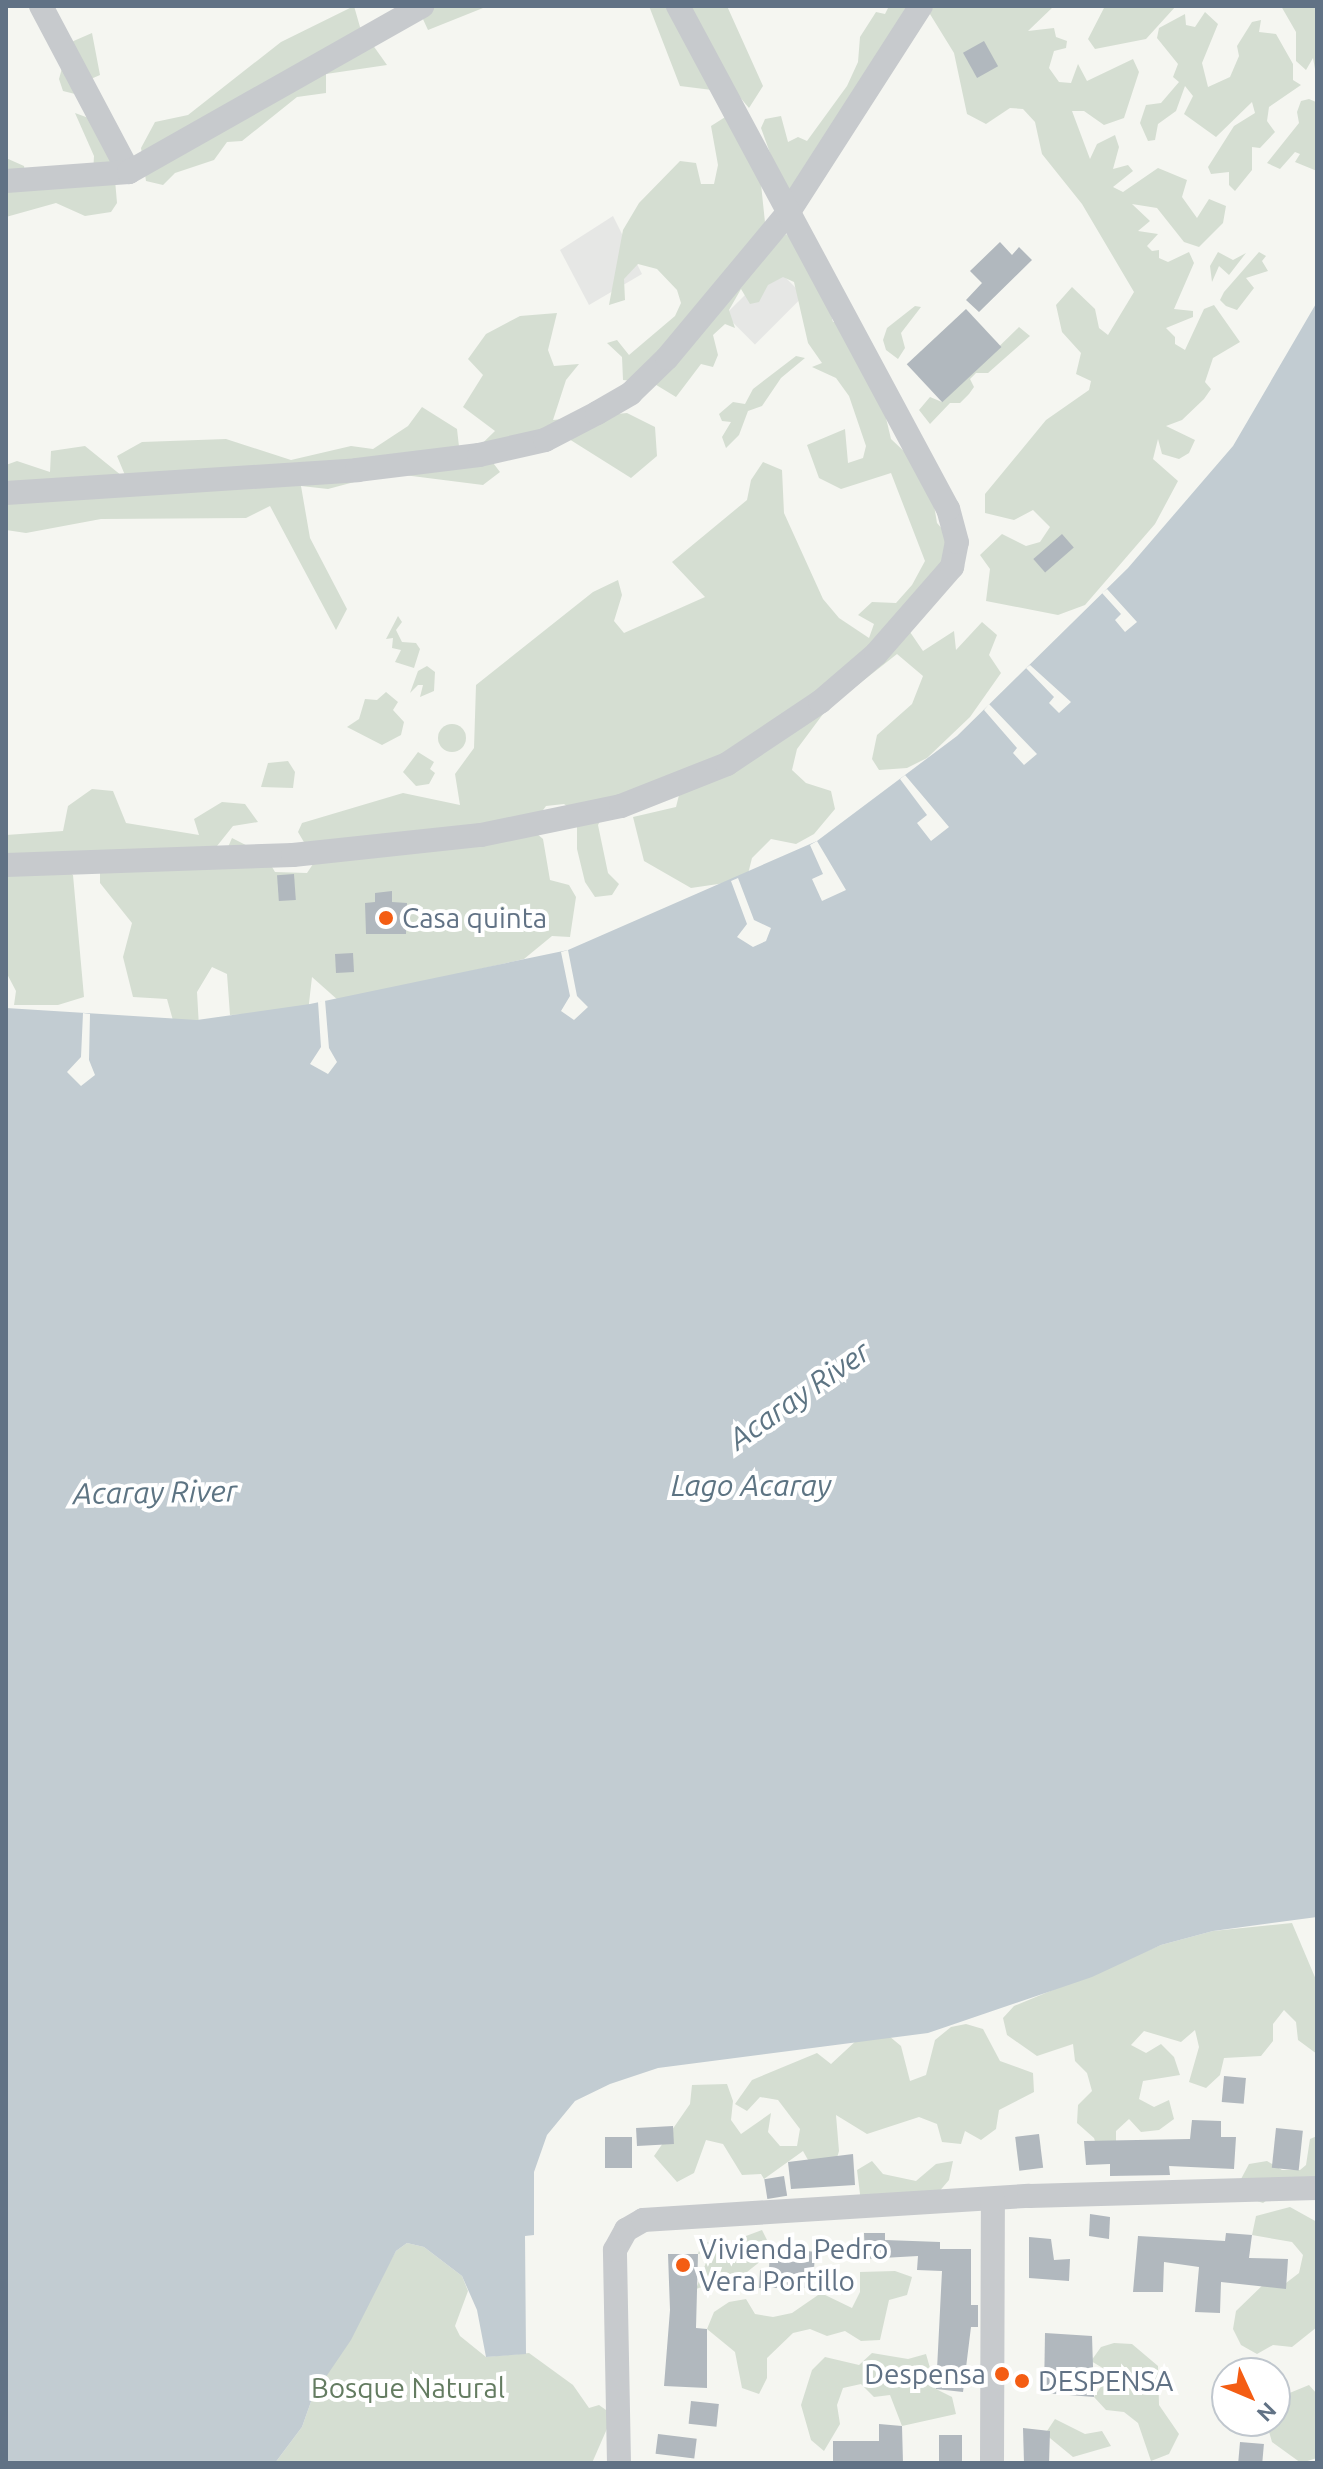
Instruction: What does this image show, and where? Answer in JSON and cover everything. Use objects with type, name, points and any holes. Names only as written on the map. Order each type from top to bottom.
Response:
[{"type":"street","points":[[41,6],[129,172]]},
{"type":"street","points":[[6,181],[129,172],[422,6]]},
{"type":"street","points":[[6,865],[293,855],[481,835],[621,806],[727,764],[820,702],[876,654],[952,567],[957,542],[948,509],[678,6]]},
{"type":"street","points":[[6,493],[357,470],[479,455],[545,440],[631,393],[788,213],[921,6]]},
{"type":"street","points":[[619,2463],[615,2250],[626,2230],[643,2220],[993,2199],[1317,2188]]},
{"type":"street","points":[[992,2463],[993,2199]]},
{"type":"shaded area","points":[[613,216],[642,274],[589,305],[560,250]]},
{"type":"shaded area","points":[[774,266],[804,296],[755,344],[725,315]]},
{"type":"green space","points":[[354,6],[360,27],[387,65],[326,74],[326,93],[297,97],[242,141],[227,142],[214,160],[175,173],[163,185],[146,181],[141,148],[155,122],[188,115],[281,42]]},
{"type":"green space","points":[[393,6],[488,6],[428,30],[422,17],[403,15]]},
{"type":"green space","points":[[649,6],[727,6],[763,86],[749,108],[723,77],[712,90],[680,86]]},
{"type":"green space","points":[[889,6],[910,6],[790,190],[779,178],[761,128],[765,119],[781,116],[788,142],[798,137],[807,141],[847,86],[858,62],[860,37],[876,12],[885,14]]},
{"type":"green space","points":[[925,6],[1054,6],[1028,31],[1054,28],[1056,37],[1067,41],[1066,48],[1054,51],[1049,68],[1059,82],[1071,83],[1078,64],[1087,81],[1133,59],[1139,72],[1124,118],[1104,125],[1084,111],[1072,111],[1090,159],[1097,144],[1115,135],[1119,147],[1113,169],[1128,165],[1133,171],[1113,187],[1123,192],[1158,168],[1187,180],[1182,197],[1197,218],[1209,199],[1226,206],[1223,223],[1199,247],[1184,242],[1157,208],[1132,204],[1150,221],[1138,231],[1158,234],[1147,246],[1152,251],[1159,250],[1159,258],[1168,262],[1189,252],[1194,263],[1174,309],[1193,311],[1193,317],[1166,328],[1175,337],[1175,344],[1185,350],[1204,309],[1214,305],[1240,342],[1213,358],[1205,382],[1211,389],[1204,399],[1182,420],[1166,426],[1195,440],[1189,453],[1179,459],[1162,454],[1158,439],[1153,459],[1178,481],[1155,524],[1085,605],[1058,615],[986,601],[990,569],[980,555],[1002,534],[1026,546],[1040,542],[1050,527],[1033,510],[1014,520],[985,513],[985,494],[1046,420],[1089,390],[1091,381],[1076,374],[1081,353],[1062,332],[1056,305],[1072,287],[1095,309],[1099,328],[1108,335],[1134,292],[1082,204],[1042,154],[1035,122],[1023,109],[1010,108],[986,124],[967,114],[954,53]]},
{"type":"green space","points":[[1105,6],[1176,6],[1146,39],[1095,49],[1088,39]]},
{"type":"green space","points":[[1281,6],[1317,6],[1317,80],[1313,58],[1306,70],[1296,61],[1296,32]]},
{"type":"green space","points":[[1205,12],[1218,24],[1202,63],[1208,87],[1230,77],[1239,56],[1237,46],[1252,22],[1261,20],[1259,32],[1276,34],[1293,64],[1293,80],[1301,85],[1269,107],[1267,121],[1275,132],[1260,148],[1252,147],[1252,170],[1235,191],[1229,185],[1229,172],[1211,174],[1208,167],[1234,126],[1255,113],[1252,102],[1216,137],[1184,114],[1193,96],[1185,86],[1176,111],[1158,124],[1155,140],[1148,141],[1140,123],[1146,105],[1161,103],[1179,82],[1173,77],[1178,64],[1157,38],[1159,28],[1185,14],[1186,25],[1195,27]]},
{"type":"green space","points":[[92,33],[100,75],[77,85],[75,94],[63,91],[59,79],[69,43]]},
{"type":"green space","points":[[1309,99],[1316,102],[1317,171],[1295,162],[1300,154],[1295,152],[1280,169],[1267,163],[1299,123],[1297,112],[1301,101]]},
{"type":"green space","points":[[75,113],[105,124],[111,133],[117,203],[111,212],[85,216],[56,203],[6,217],[6,158],[24,166],[26,180],[93,174],[94,156]]},
{"type":"green space","points":[[730,114],[759,165],[768,251],[786,234],[795,241],[824,288],[833,322],[839,321],[877,380],[891,439],[908,455],[933,499],[937,523],[951,539],[955,559],[910,632],[923,651],[954,631],[956,650],[982,622],[997,635],[989,655],[1001,673],[970,717],[927,758],[907,768],[879,770],[872,759],[877,735],[912,704],[923,676],[897,654],[826,710],[797,749],[792,770],[806,783],[831,791],[835,809],[814,834],[796,844],[771,839],[752,858],[748,874],[725,883],[691,888],[644,861],[633,817],[676,807],[680,791],[608,806],[598,825],[608,873],[619,884],[612,895],[595,897],[585,882],[577,849],[577,813],[564,804],[546,806],[530,828],[543,839],[550,880],[569,885],[576,897],[570,937],[552,936],[524,959],[339,1001],[312,977],[308,1012],[230,1015],[227,974],[212,967],[197,992],[199,1027],[174,1024],[167,999],[133,997],[123,957],[132,923],[100,883],[100,858],[55,863],[73,875],[84,997],[58,1005],[14,1005],[16,991],[6,972],[6,835],[63,831],[68,806],[92,789],[113,791],[126,823],[199,835],[194,819],[222,802],[245,804],[258,822],[233,826],[217,846],[225,854],[232,838],[265,855],[275,872],[307,873],[315,861],[298,832],[302,823],[403,793],[460,805],[455,774],[474,748],[476,685],[593,592],[618,580],[622,595],[614,621],[624,633],[705,597],[672,562],[747,500],[751,480],[763,462],[782,470],[784,513],[823,599],[839,618],[869,638],[874,624],[858,615],[872,602],[896,603],[912,585],[925,561],[891,473],[841,489],[819,478],[807,445],[845,429],[848,463],[863,458],[866,446],[849,396],[836,378],[812,367],[822,363],[808,343],[794,282],[783,277],[768,285],[759,302],[750,304],[741,289],[729,310],[735,328],[725,324],[713,335],[718,355],[713,367],[701,364],[676,397],[653,383],[623,380],[622,357],[607,343],[617,340],[629,355],[675,316],[681,303],[677,290],[657,269],[638,264],[624,279],[625,300],[609,305],[623,230],[639,203],[680,161],[696,163],[701,184],[714,184],[718,165],[711,126]]},
{"type":"green space","points":[[1218,252],[1233,260],[1246,253],[1229,275],[1219,266],[1212,282],[1210,266]]},
{"type":"green space","points":[[1259,252],[1266,256],[1262,261],[1268,271],[1246,278],[1254,288],[1237,310],[1226,306],[1220,300],[1224,292]]},
{"type":"green space","points":[[915,306],[921,307],[901,333],[905,348],[898,359],[886,350],[883,340],[887,328]]},
{"type":"green space","points":[[557,313],[548,350],[554,366],[579,364],[566,380],[553,420],[627,413],[655,427],[657,456],[631,478],[561,434],[484,451],[500,472],[483,485],[388,473],[328,489],[301,486],[310,538],[347,609],[336,630],[270,506],[246,518],[101,519],[26,533],[6,530],[6,465],[17,461],[50,472],[51,451],[85,446],[127,480],[117,456],[142,442],[226,439],[291,460],[351,446],[373,449],[408,426],[422,407],[457,429],[461,464],[495,431],[463,407],[483,375],[468,359],[486,334],[520,316]]},
{"type":"green space","points":[[1019,327],[1030,336],[988,373],[976,373],[970,379],[974,387],[969,394],[960,403],[950,403],[930,424],[919,410],[930,397],[942,402]]},
{"type":"green space","points":[[796,356],[805,358],[781,378],[762,406],[748,411],[739,435],[726,448],[722,437],[731,422],[722,421],[719,414],[733,402],[745,404],[753,389]]},
{"type":"green space","points":[[398,616],[402,622],[396,630],[402,642],[416,643],[420,649],[414,668],[395,662],[401,650],[392,648],[393,638],[386,639]]},
{"type":"green space","points":[[427,666],[435,672],[434,691],[420,697],[423,685],[418,685],[410,693],[418,671]]},
{"type":"green space","points":[[386,692],[398,702],[393,710],[404,722],[401,735],[382,745],[347,727],[359,719],[365,699],[377,700]]},
{"type":"green space","points":[[452,724],[462,728],[466,738],[462,748],[452,752],[442,748],[438,738],[442,728]]},
{"type":"green space","points":[[418,752],[434,762],[430,769],[435,773],[429,784],[416,786],[403,772]]},
{"type":"green space","points":[[288,761],[295,772],[293,788],[261,787],[268,763]]},
{"type":"green space","points":[[1292,1923],[1317,1982],[1317,2054],[1298,2040],[1296,2022],[1284,2010],[1273,2024],[1273,2041],[1261,2056],[1224,2058],[1220,2075],[1206,2088],[1189,2082],[1199,2047],[1195,2030],[1181,2042],[1144,2031],[1131,2045],[1146,2053],[1161,2044],[1174,2057],[1180,2075],[1143,2081],[1139,2099],[1154,2107],[1169,2100],[1174,2119],[1159,2130],[1141,2132],[1129,2119],[1116,2131],[1116,2149],[1099,2155],[1094,2138],[1077,2123],[1078,2105],[1092,2091],[1087,2073],[1075,2061],[1073,2044],[1037,2056],[1007,2035],[1003,2018],[1014,2006],[1161,1945],[1213,1931]]},
{"type":"green space","points":[[966,2024],[983,2029],[1000,2061],[1033,2073],[1034,2092],[999,2110],[996,2129],[981,2140],[965,2131],[961,2144],[942,2142],[937,2124],[919,2117],[867,2134],[836,2115],[839,2151],[834,2168],[817,2176],[803,2151],[764,2179],[761,2174],[742,2175],[723,2144],[706,2140],[694,2173],[677,2182],[654,2156],[690,2104],[692,2085],[727,2084],[733,2101],[731,2120],[741,2134],[771,2113],[768,2132],[780,2146],[797,2146],[800,2129],[778,2100],[760,2097],[747,2111],[735,2104],[752,2080],[817,2053],[831,2064],[858,2039],[889,2036],[901,2046],[910,2081],[926,2075],[935,2040],[951,2027]]},
{"type":"green space","points":[[1317,2136],[1317,2188],[1278,2192],[1263,2203],[1254,2200],[1241,2179],[1249,2164],[1267,2161],[1282,2170],[1300,2170],[1306,2165],[1310,2139]]},
{"type":"green space","points":[[872,2161],[883,2174],[916,2181],[936,2164],[953,2161],[949,2180],[937,2194],[861,2202],[857,2170]]},
{"type":"green space","points":[[1290,2207],[1317,2222],[1317,2327],[1292,2347],[1273,2345],[1257,2354],[1241,2345],[1233,2329],[1236,2311],[1267,2281],[1286,2283],[1299,2273],[1303,2255],[1292,2242],[1252,2235],[1256,2216]]},
{"type":"green space","points":[[762,2230],[770,2246],[762,2260],[747,2272],[696,2289],[710,2252],[698,2254],[702,2241],[735,2249],[746,2236]]},
{"type":"green space","name":"Bosque Natural","points":[[407,2243],[424,2247],[462,2276],[468,2291],[455,2326],[460,2336],[486,2357],[529,2353],[573,2385],[589,2408],[599,2405],[613,2415],[592,2463],[275,2463],[302,2427],[313,2396],[396,2251]]},
{"type":"green space","points":[[895,2271],[912,2277],[907,2295],[889,2300],[880,2340],[861,2341],[845,2331],[827,2336],[810,2329],[793,2333],[767,2358],[767,2378],[759,2394],[742,2388],[735,2352],[707,2329],[714,2312],[729,2302],[746,2299],[755,2314],[773,2317],[792,2313],[821,2293],[852,2308],[860,2292],[860,2272]]},
{"type":"green space","points":[[1114,2343],[1132,2344],[1158,2366],[1159,2405],[1179,2434],[1169,2454],[1151,2461],[1138,2423],[1124,2412],[1106,2410],[1094,2397],[1102,2385],[1138,2389],[1091,2361],[1101,2347]]},
{"type":"green space","points":[[872,2353],[908,2359],[926,2354],[936,2389],[952,2397],[956,2414],[902,2426],[890,2395],[874,2397],[861,2384],[843,2388],[837,2405],[840,2424],[824,2451],[811,2440],[801,2405],[812,2370],[825,2357],[859,2365]]},
{"type":"green space","points":[[1309,2385],[1317,2394],[1317,2458],[1301,2463],[1272,2442],[1271,2437],[1291,2437],[1291,2392]]},
{"type":"green space","points":[[1055,2419],[1085,2434],[1102,2431],[1111,2446],[1073,2457],[1045,2434]]},
{"type":"water","name":"Lago Acaray","points":[[1317,302],[1317,1917],[1213,1931],[1161,1945],[1092,1977],[928,2033],[658,2068],[610,2084],[575,2101],[547,2135],[534,2172],[534,2235],[525,2236],[526,2354],[486,2357],[477,2310],[462,2276],[424,2247],[407,2243],[396,2251],[351,2340],[313,2396],[302,2427],[275,2463],[6,2463],[6,1008],[197,1020],[310,1004],[568,950],[817,841],[957,736],[1128,568],[1233,446]]},
{"type":"pier","points":[[1107,589],[1137,622],[1125,632],[1115,620],[1121,614],[1102,593]]},
{"type":"pier","points":[[1030,665],[1071,702],[1059,713],[1049,703],[1054,697],[1026,668]]},
{"type":"pier","points":[[989,704],[1037,754],[1024,765],[1013,753],[1017,748],[984,710]]},
{"type":"pier","points":[[905,775],[949,827],[931,841],[917,823],[927,815],[900,779]]},
{"type":"pier","points":[[817,841],[846,890],[822,901],[812,879],[823,874],[810,845]]},
{"type":"pier","points":[[738,878],[754,920],[771,928],[766,941],[753,947],[737,937],[747,924],[731,881]]},
{"type":"pier","points":[[568,950],[577,996],[588,1007],[574,1020],[561,1011],[570,996],[561,952]]},
{"type":"pier","points":[[325,1000],[329,1048],[337,1062],[328,1074],[310,1064],[321,1047],[318,1002]]},
{"type":"pier","points":[[83,1013],[90,1014],[89,1060],[95,1075],[81,1086],[67,1072],[81,1057]]},
{"type":"building","points":[[984,41],[998,66],[977,78],[963,53]]},
{"type":"building","points":[[1000,242],[1012,255],[1019,247],[1032,260],[979,312],[966,300],[982,283],[970,271]]},
{"type":"building","points":[[966,309],[1001,347],[942,402],[907,364]]},
{"type":"building","points":[[1062,534],[1074,548],[1045,573],[1033,559]]},
{"type":"building","points":[[294,874],[296,900],[279,901],[277,875]]},
{"type":"building","name":"Casa quinta","points":[[392,891],[392,902],[407,903],[406,934],[366,934],[365,903],[375,902],[375,893]]},
{"type":"building","points":[[353,953],[354,972],[336,973],[335,954]]},
{"type":"building","points":[[1224,2076],[1246,2078],[1244,2104],[1222,2102]]},
{"type":"building","points":[[1192,2120],[1221,2121],[1221,2137],[1236,2137],[1234,2169],[1169,2166],[1170,2175],[1110,2176],[1110,2164],[1086,2165],[1084,2141],[1190,2139]]},
{"type":"building","points":[[673,2126],[674,2144],[637,2146],[636,2128]]},
{"type":"building","points":[[1276,2128],[1303,2131],[1299,2171],[1272,2168]]},
{"type":"building","points":[[1039,2134],[1043,2168],[1019,2171],[1015,2137]]},
{"type":"building","points":[[605,2137],[632,2137],[632,2168],[605,2168]]},
{"type":"building","points":[[853,2154],[855,2185],[791,2189],[788,2162]]},
{"type":"building","points":[[784,2176],[787,2196],[767,2199],[764,2179]]},
{"type":"building","points":[[1090,2214],[1110,2217],[1109,2239],[1089,2236]]},
{"type":"building","points":[[864,2233],[885,2233],[885,2240],[940,2242],[940,2249],[971,2249],[971,2305],[978,2305],[978,2327],[971,2327],[963,2392],[936,2389],[942,2271],[917,2270],[918,2256],[865,2259]]},
{"type":"building","points":[[1226,2233],[1252,2235],[1249,2258],[1288,2259],[1286,2289],[1221,2282],[1220,2313],[1195,2312],[1199,2267],[1164,2262],[1163,2292],[1133,2292],[1138,2236],[1225,2241]]},
{"type":"building","points":[[1029,2237],[1051,2239],[1054,2260],[1070,2259],[1069,2281],[1029,2278]]},
{"type":"building","points":[[770,2246],[815,2252],[813,2288],[759,2288],[760,2270],[769,2270]]},
{"type":"building","points":[[668,2254],[698,2254],[696,2328],[707,2329],[707,2388],[664,2386],[670,2310]]},
{"type":"building","points":[[1045,2333],[1092,2336],[1094,2397],[1044,2393]]},
{"type":"building","points":[[691,2401],[719,2404],[716,2427],[689,2424]]},
{"type":"building","points":[[879,2424],[902,2426],[903,2463],[833,2463],[833,2441],[879,2441]]},
{"type":"building","points":[[1023,2428],[1050,2431],[1049,2463],[1024,2463]]},
{"type":"building","points":[[658,2434],[697,2439],[694,2459],[656,2454]]},
{"type":"building","points":[[939,2435],[962,2435],[962,2463],[939,2463]]},
{"type":"building","points":[[1240,2442],[1264,2444],[1262,2463],[1238,2463]]},
{"type":"place","name":"Casa quinta","points":[[386,918]]},
{"type":"place","name":"Vivienda Pedro Vera Portillo","points":[[683,2265]]},
{"type":"place","name":"Despensa","points":[[1002,2374]]},
{"type":"place","name":"DESPENSA","points":[[1022,2381]]},
{"type":"water label","name":"Acaray River","points":[[799,1395]]},
{"type":"water label","name":"Acaray River","points":[[155,1492]]}]
